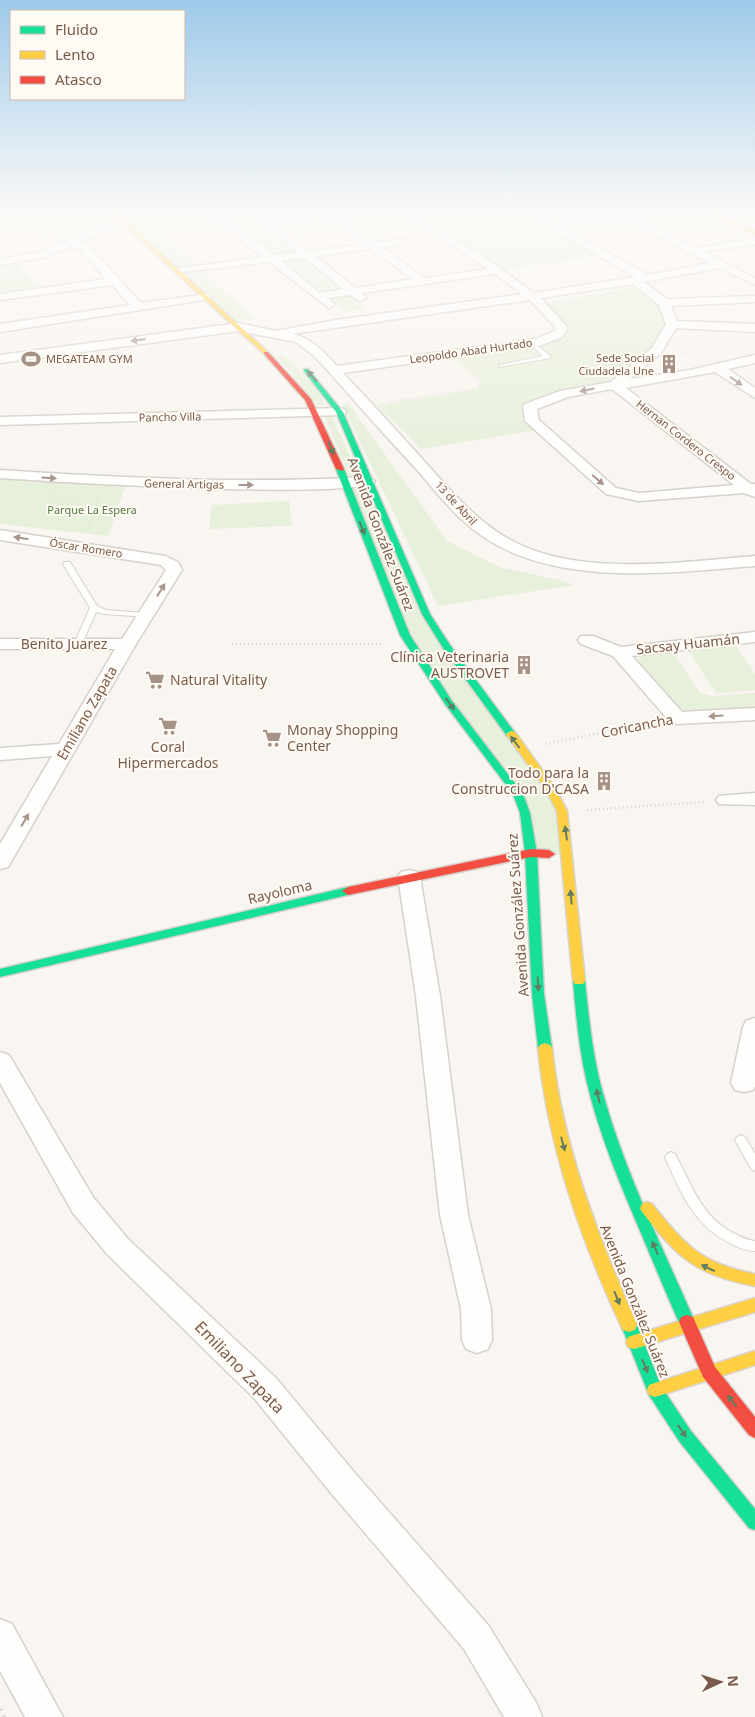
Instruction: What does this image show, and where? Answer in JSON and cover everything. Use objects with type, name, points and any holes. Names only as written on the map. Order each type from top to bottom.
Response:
[{"type":"main road","name":"Avenida González Suárez","points":[[202,293],[296,383],[316,413],[394,611],[410,644],[448,702],[513,785],[525,813],[531,852],[538,994],[553,1106],[571,1174],[599,1254],[655,1390],[685,1436],[755,1522]]},
{"type":"main road","points":[[255,319],[287,350]]},
{"type":"main road","name":"Avenida González Suárez","points":[[300,363],[326,393],[339,412],[426,614],[446,646],[550,788],[562,811],[568,855],[581,1001],[589,1056],[601,1111],[626,1182],[709,1372],[755,1430]]},
{"type":"main road","name":"Rayoloma","points":[[0,973],[409,877],[531,852],[568,855]]},
{"type":"main road","points":[[626,1182],[686,1256],[707,1269],[734,1278],[755,1280]]},
{"type":"main road","points":[[634,1342],[755,1305]]},
{"type":"main road","points":[[655,1390],[755,1358]]},
{"type":"street","points":[[0,297],[29,293]]},
{"type":"street","points":[[55,293],[68,309]]},
{"type":"street","points":[[125,293],[138,307]]},
{"type":"street","points":[[316,293],[349,321]]},
{"type":"street","points":[[320,296],[344,293]]},
{"type":"street","points":[[355,293],[384,317]]},
{"type":"street","points":[[526,293],[533,298]]},
{"type":"street","points":[[249,337],[349,321],[563,293]]},
{"type":"street","points":[[655,293],[664,303],[672,324]]},
{"type":"street","points":[[0,316],[4,327],[68,309],[138,307],[206,297]]},
{"type":"street","name":"Leopoldo Abad Hurtado","points":[[334,370],[532,343],[558,334],[562,328],[533,298]]},
{"type":"street","points":[[664,303],[755,300]]},
{"type":"street","points":[[672,324],[755,328]]},
{"type":"street","points":[[610,386],[657,350],[672,324]]},
{"type":"street","points":[[0,359],[239,327]]},
{"type":"street","name":"13 de Abril","points":[[239,327],[300,340],[317,352],[467,517],[484,533],[525,553],[595,567],[635,570],[755,561]]},
{"type":"street","points":[[753,491],[639,497],[610,491],[534,424],[530,407],[538,402],[564,394],[718,368],[755,359]]},
{"type":"street","points":[[718,368],[755,394]]},
{"type":"street","name":"Hernan Cordero Crespo","points":[[610,386],[753,491]]},
{"type":"street","name":"Pancho Villa","points":[[2,417],[339,412]]},
{"type":"street","name":"General Artigas","points":[[0,474],[136,484],[244,485],[368,481]]},
{"type":"street","name":"Óscar Romero","points":[[0,534],[165,561],[172,565]]},
{"type":"street","name":"Emiliano Zapata","points":[[0,862],[127,644],[174,570],[172,565]]},
{"type":"street","name":"Sacsay Huamán","points":[[619,652],[755,637]]},
{"type":"street","points":[[587,640],[619,652]]},
{"type":"street","name":"Benito Juarez","points":[[0,644],[127,644]]},
{"type":"street","name":"Sacsay Huamán","points":[[619,652],[676,718]]},
{"type":"street","name":"Coricancha","points":[[676,718],[755,714]]},
{"type":"street","points":[[0,754],[66,749]]},
{"type":"street","points":[[726,800],[755,799]]},
{"type":"street","points":[[409,877],[428,996],[454,1216],[460,1248],[476,1308],[477,1340]]},
{"type":"street","points":[[744,1084],[755,1026]]},
{"type":"street","name":"Emiliano Zapata","points":[[0,1061],[83,1205],[118,1248],[265,1388],[342,1482],[476,1637],[524,1717]]},
{"type":"street","points":[[0,1636],[45,1717]]},
{"type":"lane","points":[[501,366],[548,357],[532,343]]},
{"type":"lane","points":[[68,564],[94,608],[105,612],[146,615]]},
{"type":"lane","points":[[78,644],[94,608]]},
{"type":"lane","points":[[741,1140],[755,1166]]},
{"type":"lane","points":[[671,1157],[691,1202],[716,1231],[746,1246],[755,1246]]},
{"type":"path","points":[[547,338],[610,386]]},
{"type":"path","points":[[366,406],[477,388],[538,402]]},
{"type":"path","points":[[80,547],[92,522],[101,494]]},
{"type":"path","points":[[232,644],[410,644]]},
{"type":"path","name":"Coricancha","points":[[520,748],[676,718]]},
{"type":"path","points":[[562,811],[726,800]]},
{"type":"path","points":[[0,1709],[4,1717]]},
{"type":"green space","points":[[202,293],[226,293],[255,319],[234,322]]},
{"type":"green space","points":[[601,293],[644,293],[659,303],[665,324],[661,340],[614,382],[536,402],[538,430],[421,449],[377,405],[478,389],[480,380],[453,357],[515,350],[548,342],[560,336],[568,328],[546,303]]},
{"type":"green space","points":[[349,294],[366,308],[345,312],[328,297]]},
{"type":"green space","points":[[284,355],[314,386],[325,404],[319,406],[277,356]]},
{"type":"green space","points":[[348,403],[447,541],[502,568],[560,580],[574,585],[438,606],[342,404]]},
{"type":"green space","points":[[324,416],[332,416],[360,478],[352,481]]},
{"type":"green space","name":"Parque La Espera","points":[[0,479],[125,487],[108,536],[0,524]]},
{"type":"green space","points":[[368,481],[426,614],[550,788],[568,855],[531,853],[525,813],[427,670],[345,483]]},
{"type":"green space","points":[[289,501],[292,526],[209,529],[212,505]]},
{"type":"green space","points":[[735,645],[755,674],[755,690],[716,693],[688,650]]},
{"type":"green space","points":[[673,652],[700,693],[711,696],[755,693],[755,708],[697,714],[687,713],[677,706],[638,660],[641,654]]},
{"type":"traffic: fast","points":[[306,370],[339,412],[426,614],[446,646],[511,734]]},
{"type":"traffic: fast","points":[[340,469],[405,635],[448,702],[518,794],[525,813],[531,853],[538,994],[545,1048]]},
{"type":"traffic: fast","points":[[0,973],[348,891]]},
{"type":"traffic: fast","points":[[579,981],[584,1031],[602,1113],[631,1192],[687,1322]]},
{"type":"traffic: fast","points":[[629,1325],[655,1390],[685,1436],[755,1522]]},
{"type":"traffic: slow","points":[[201,293],[266,353]]},
{"type":"traffic: slow","points":[[511,734],[550,788],[562,811],[579,981]]},
{"type":"traffic: slow","points":[[545,1048],[548,1076],[559,1133],[575,1189],[629,1325]]},
{"type":"traffic: slow","points":[[647,1208],[670,1237],[692,1257],[718,1271],[755,1280]]},
{"type":"traffic: slow","points":[[634,1342],[755,1305]]},
{"type":"traffic: slow","points":[[655,1390],[755,1358]]},
{"type":"traffic: jam","points":[[266,353],[308,399],[340,469]]},
{"type":"traffic: jam","points":[[348,891],[531,853],[549,854]]},
{"type":"traffic: jam","points":[[687,1322],[709,1372],[755,1430]]},
{"type":"place","name":"MEGATEAM GYM","points":[[31,359]]},
{"type":"place","name":"Sede Social Ciudadela Une","points":[[669,364]]},
{"type":"place","name":"Clínica Veterinaria AUSTROVET","points":[[524,665]]},
{"type":"place","name":"Natural Vitality","points":[[155,680]]},
{"type":"place","name":"Coral Hipermercados","points":[[168,726]]},
{"type":"place","name":"Monay Shopping Center","points":[[272,738]]},
{"type":"place","name":"Todo para la Construccion D'CASA","points":[[604,781]]}]
